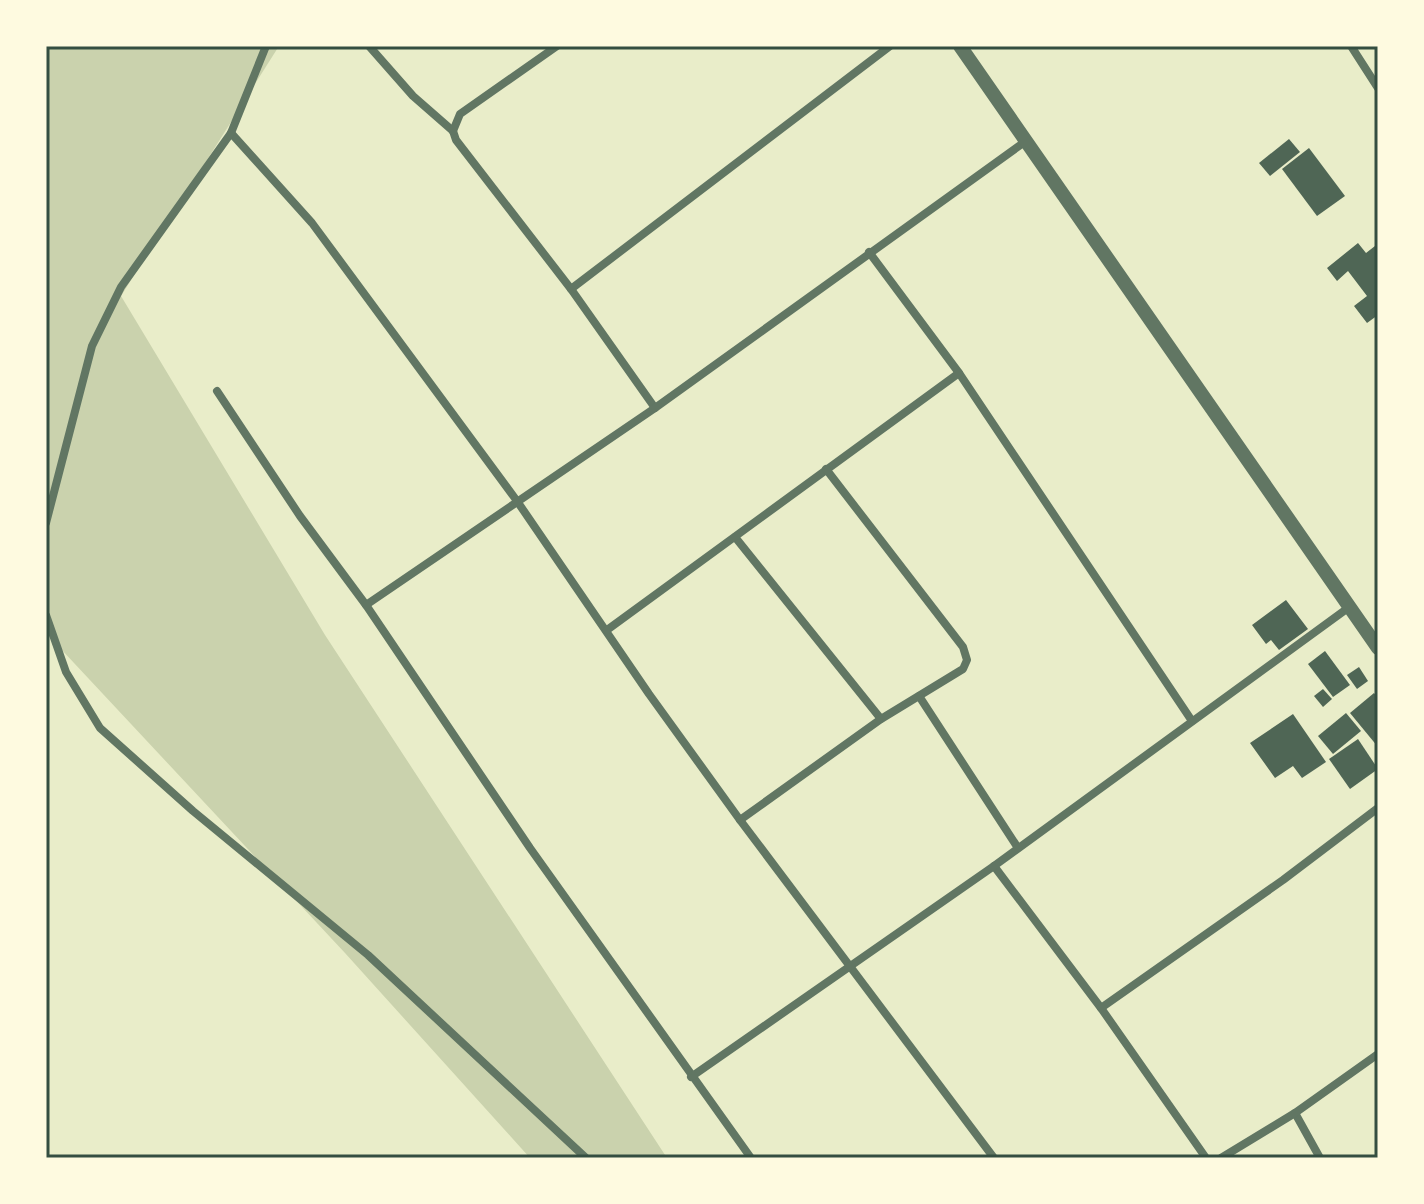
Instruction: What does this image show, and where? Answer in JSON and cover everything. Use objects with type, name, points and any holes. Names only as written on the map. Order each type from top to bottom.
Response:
[{"type":"street","points":[[46,523],[92,346],[121,287],[231,133],[266,46]]},
{"type":"street","points":[[369,46],[413,96],[453,131],[456,140],[571,289],[655,408]]},
{"type":"street","points":[[453,131],[460,114],[557,46]]},
{"type":"street","points":[[571,289],[890,46]]},
{"type":"street","points":[[960,46],[1378,648]]},
{"type":"street","points":[[1351,46],[1378,88]]},
{"type":"street","points":[[231,133],[312,223],[517,501],[740,820],[994,1158]]},
{"type":"street","points":[[366,605],[655,408],[1026,141]]},
{"type":"street","points":[[869,252],[959,373],[1192,721]]},
{"type":"street","points":[[607,630],[959,373]]},
{"type":"street","points":[[217,391],[539,861],[751,1158]]},
{"type":"street","points":[[740,820],[881,719],[963,669],[967,660],[966,653],[826,469]]},
{"type":"street","points":[[735,537],[881,719]]},
{"type":"street","points":[[691,1077],[994,866],[1348,608]]},
{"type":"street","points":[[46,615],[66,672],[100,728],[193,811],[368,955],[586,1158]]},
{"type":"street","points":[[919,696],[1018,848]]},
{"type":"street","points":[[1101,1008],[1283,880],[1378,808]]},
{"type":"street","points":[[994,866],[1101,1008],[1206,1158]]},
{"type":"street","points":[[1221,1158],[1295,1113],[1378,1054]]},
{"type":"street","points":[[1295,1113],[1320,1158]]},
{"type":"green space","points":[[46,46],[279,46],[121,296],[325,635],[667,1158],[530,1158],[345,953],[46,633]]},
{"type":"building","points":[[1289,139],[1300,152],[1270,176],[1259,163]]},
{"type":"building","points":[[1309,148],[1345,196],[1317,216],[1282,169]]},
{"type":"building","points":[[1358,243],[1366,253],[1375,246],[1378,250],[1378,315],[1367,323],[1354,306],[1367,296],[1348,271],[1337,281],[1327,268]]},
{"type":"building","points":[[1286,600],[1308,629],[1279,650],[1271,640],[1266,644],[1252,625]]},
{"type":"building","points":[[1325,651],[1350,685],[1333,697],[1308,664]]},
{"type":"building","points":[[1359,667],[1368,681],[1357,689],[1347,675]]},
{"type":"building","points":[[1323,689],[1332,699],[1323,707],[1314,696]]},
{"type":"building","points":[[1374,693],[1378,698],[1378,747],[1350,713]]},
{"type":"building","points":[[1346,713],[1361,731],[1333,754],[1318,736]]},
{"type":"building","points":[[1293,714],[1326,762],[1302,778],[1293,766],[1275,778],[1250,743]]},
{"type":"building","points":[[1358,739],[1378,769],[1350,789],[1329,759]]}]
